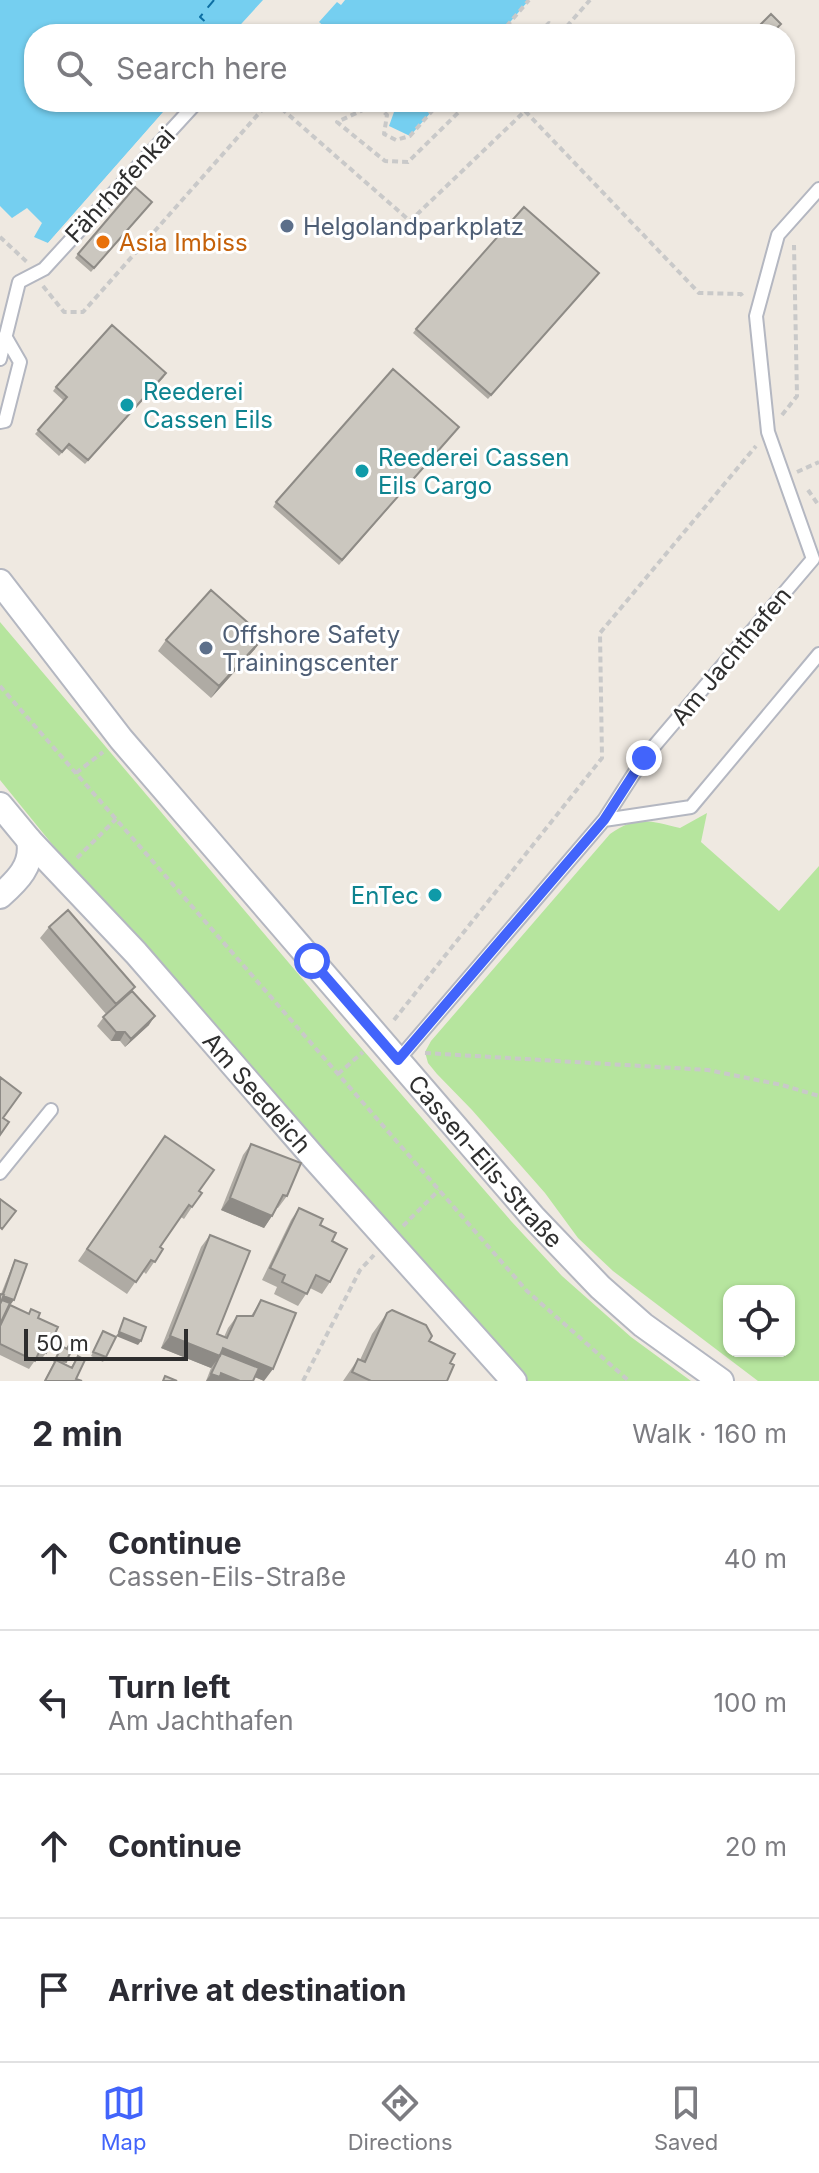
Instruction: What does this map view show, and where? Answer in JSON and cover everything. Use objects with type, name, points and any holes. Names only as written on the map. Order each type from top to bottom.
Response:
[{"type":"street","name":"Cassen-Eils-Straße","points":[[0,582],[121,739],[567,1254],[643,1325],[721,1381]]},
{"type":"street","name":"Am Seedeich","points":[[0,805],[136,953],[514,1381]]},
{"type":"street","points":[[0,896],[23,873],[30,852],[29,840]]},
{"type":"lane","name":"Fährhafenkai","points":[[0,359],[19,282],[44,269],[188,112]]},
{"type":"lane","points":[[816,561],[768,432],[756,316],[778,235],[819,189]]},
{"type":"lane","points":[[0,422],[5,421],[20,362],[5,336]]},
{"type":"lane","name":"Am Jachthafen","points":[[604,820],[644,758],[816,561]]},
{"type":"lane","points":[[398,1060],[604,820],[691,807],[819,654]]},
{"type":"lane","points":[[0,1173],[51,1110]]},
{"type":"path","points":[[509,24],[529,0]]},
{"type":"path","points":[[569,24],[590,0]]},
{"type":"path","points":[[83,312],[263,112]]},
{"type":"path","points":[[284,112],[410,221],[524,112]]},
{"type":"path","points":[[359,112],[337,122],[385,161],[408,162],[459,112]]},
{"type":"path","points":[[384,112],[387,115],[384,134],[396,140],[410,136],[431,112]]},
{"type":"path","points":[[526,112],[699,293],[741,294],[756,316]]},
{"type":"path","points":[[338,1074],[379,1039],[602,758],[600,633],[797,396],[794,243]]},
{"type":"path","points":[[0,686],[527,1291],[629,1381]]},
{"type":"path","points":[[76,773],[121,739]]},
{"type":"path","points":[[61,873],[116,819]]},
{"type":"path","points":[[398,1060],[429,1052],[708,1070],[819,1096]]},
{"type":"path","points":[[303,1381],[360,1270],[439,1190]]},
{"type":"green space","points":[[0,622],[511,1221],[562,1276],[631,1337],[691,1381],[524,1381],[109,905],[73,870],[0,780]]},
{"type":"green space","points":[[707,813],[701,842],[779,911],[819,866],[819,1381],[758,1381],[726,1357],[795,1357],[795,1285],[723,1285],[723,1354],[613,1271],[578,1238],[545,1193],[428,1063],[425,1052],[431,1041],[610,834],[628,824],[652,822],[680,828]]},
{"type":"water","points":[[0,0],[263,0],[241,24],[24,24],[24,112],[163,112],[48,243],[34,237],[42,223],[27,208],[12,218],[0,206]]},
{"type":"water","points":[[345,0],[529,0],[509,24],[319,22],[337,2],[341,5]]},
{"type":"water","points":[[394,112],[431,112],[410,136],[389,126]]},
{"type":"pier","points":[[163,112],[169,112],[49,247],[48,243]]},
{"type":"building","points":[[771,14],[781,24],[761,24]]},
{"type":"building","points":[[135,187],[152,202],[94,268],[78,254]]},
{"type":"building","points":[[524,207],[599,273],[491,395],[416,329]]},
{"type":"building","points":[[112,325],[166,373],[88,460],[69,444],[62,452],[38,430],[67,397],[56,387]]},
{"type":"building","name":"Reederei Cassen Eils Cargo","points":[[393,369],[459,427],[342,560],[276,502]]},
{"type":"building","points":[[211,590],[264,637],[219,686],[166,640]]},
{"type":"building","points":[[68,910],[135,987],[116,1004],[49,927]]},
{"type":"building","points":[[132,991],[155,1016],[131,1039],[125,1032],[116,1032],[103,1017]]},
{"type":"building","points":[[0,1077],[21,1093],[3,1118],[9,1122],[0,1135]]},
{"type":"building","points":[[165,1136],[214,1170],[199,1191],[202,1193],[192,1207],[189,1205],[160,1247],[163,1249],[155,1262],[151,1260],[136,1282],[87,1249]]},
{"type":"building","points":[[251,1144],[301,1163],[287,1196],[283,1195],[272,1216],[230,1198]]},
{"type":"building","points":[[0,1199],[16,1211],[2,1229],[0,1227]]},
{"type":"building","points":[[299,1208],[323,1219],[320,1225],[336,1233],[332,1241],[347,1249],[330,1282],[316,1275],[307,1294],[282,1282],[285,1275],[270,1268]]},
{"type":"building","points":[[210,1235],[250,1251],[217,1334],[227,1338],[237,1316],[253,1316],[261,1300],[296,1313],[273,1369],[223,1348],[220,1356],[170,1336]]},
{"type":"building","points":[[15,1260],[27,1264],[14,1300],[3,1295]]},
{"type":"building","points":[[2,1300],[10,1303],[0,1324],[0,1304]]},
{"type":"building","points":[[10,1305],[29,1314],[31,1309],[40,1313],[38,1318],[58,1327],[46,1353],[40,1350],[35,1361],[0,1344],[0,1326]]},
{"type":"building","points":[[392,1310],[426,1325],[432,1336],[429,1341],[455,1354],[447,1381],[371,1381],[352,1372],[358,1359],[365,1362],[387,1313]]},
{"type":"building","points":[[124,1318],[146,1327],[141,1341],[119,1332]]},
{"type":"building","points":[[103,1331],[116,1337],[106,1357],[93,1352]]},
{"type":"building","points":[[70,1343],[74,1345],[66,1362],[56,1358],[62,1346],[67,1349]]},
{"type":"building","points":[[221,1353],[259,1368],[253,1381],[240,1381],[221,1373],[220,1377],[211,1374]]},
{"type":"building","points":[[78,1356],[85,1360],[76,1379],[82,1381],[45,1381],[56,1360],[72,1368]]},
{"type":"ferry route","points":[[208,24],[200,17],[214,0]]},
{"type":"place","name":"Helgolandparkplatz","points":[[287,226]]},
{"type":"place","name":"Asia Imbiss","points":[[103,242]]},
{"type":"place","name":"Reederei Cassen Eils","points":[[127,405]]},
{"type":"place","name":"Reederei Cassen Eils Cargo","points":[[362,471]]},
{"type":"place","name":"Offshore Safety Trainingscenter","points":[[206,648]]},
{"type":"place","name":"EnTec","points":[[435,895]]},
{"type":"route","points":[[312,961],[398,1060],[604,820],[644,758]]}]
